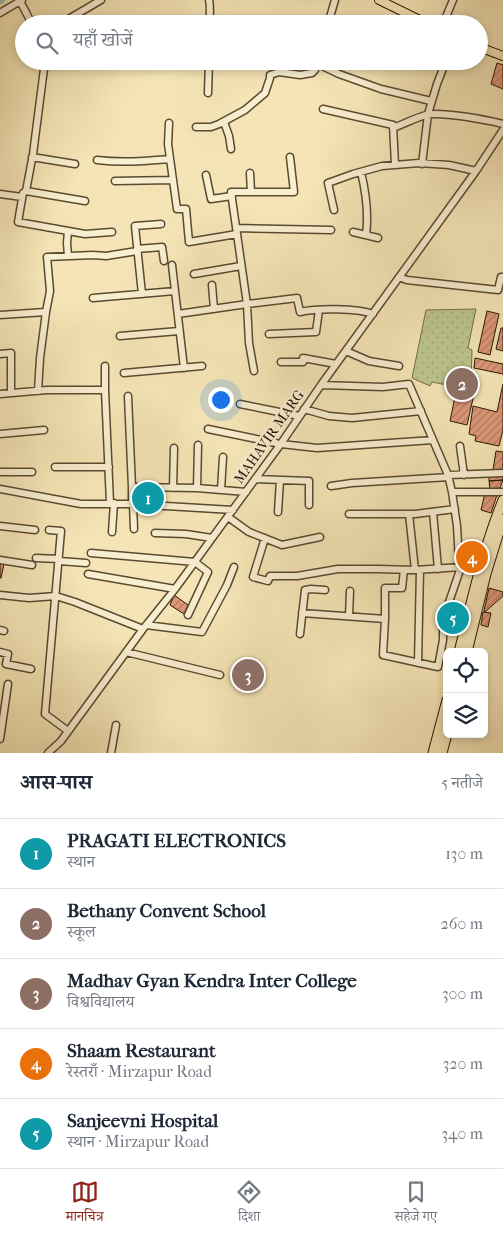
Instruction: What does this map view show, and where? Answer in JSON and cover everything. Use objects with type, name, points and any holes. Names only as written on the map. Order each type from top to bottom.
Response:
[{"type":"highway","points":[[460,648],[479,567],[503,500]]},
{"type":"highway","points":[[468,648],[486,574],[503,519]]},
{"type":"highway","points":[[433,753],[443,715]]},
{"type":"highway","points":[[442,753],[446,738]]},
{"type":"main road","points":[[379,0],[410,15]]},
{"type":"main road","points":[[488,50],[503,56]]},
{"type":"street","points":[[75,15],[101,0]]},
{"type":"street","points":[[209,0],[210,15]]},
{"type":"street","points":[[331,15],[335,0]]},
{"type":"street","points":[[447,15],[453,0]]},
{"type":"street","points":[[0,13],[21,1],[28,15]]},
{"type":"street","points":[[46,70],[32,158],[18,222],[85,234],[112,232]]},
{"type":"street","points":[[208,93],[209,70]]},
{"type":"street","points":[[196,127],[211,127],[245,110],[265,93],[270,75],[279,72],[312,73],[315,70]]},
{"type":"street","points":[[331,70],[381,89],[432,101]]},
{"type":"street","points":[[422,164],[428,114],[443,70]]},
{"type":"street","points":[[323,109],[393,125],[395,165]]},
{"type":"street","points":[[393,128],[428,114],[465,117],[503,124]]},
{"type":"street","points":[[224,122],[231,149]]},
{"type":"street","points":[[169,123],[168,144],[177,208],[186,209],[188,242],[236,231],[331,230]]},
{"type":"street","name":"MAHAVIR MARG","points":[[48,753],[61,741],[144,627],[175,589],[256,480],[299,416],[476,171],[503,130]]},
{"type":"street","points":[[254,371],[231,192],[294,192],[290,157]]},
{"type":"street","points":[[32,158],[76,164]]},
{"type":"street","points":[[97,160],[140,162],[170,159]]},
{"type":"street","points":[[334,210],[328,183],[382,166],[449,164],[476,171]]},
{"type":"street","points":[[361,172],[367,207],[368,223],[366,235]]},
{"type":"street","points":[[250,173],[252,192]]},
{"type":"street","points":[[206,175],[211,199],[232,196]]},
{"type":"street","points":[[115,181],[173,180]]},
{"type":"street","points":[[0,194],[24,194],[86,201]]},
{"type":"street","points":[[142,294],[135,226],[161,224]]},
{"type":"street","points":[[68,231],[68,256]]},
{"type":"street","points":[[353,232],[378,238]]},
{"type":"street","points":[[38,391],[40,358],[50,291],[48,258],[106,256],[162,247],[164,261]]},
{"type":"street","points":[[172,265],[184,368]]},
{"type":"street","points":[[194,274],[241,266]]},
{"type":"street","points":[[399,277],[407,280],[498,290],[501,277],[503,278]]},
{"type":"street","points":[[212,285],[214,309]]},
{"type":"street","points":[[93,298],[174,291]]},
{"type":"street","points":[[178,314],[297,298],[300,312],[312,309],[363,310],[373,314]]},
{"type":"street","points":[[269,334],[316,332],[319,310]]},
{"type":"street","points":[[0,315],[46,312]]},
{"type":"street","points":[[120,336],[179,331]]},
{"type":"street","points":[[346,351],[369,360],[399,366]]},
{"type":"street","points":[[0,354],[11,353],[11,393]]},
{"type":"street","points":[[281,362],[303,362],[303,358],[336,364]]},
{"type":"street","points":[[105,366],[112,532]]},
{"type":"street","points":[[124,374],[202,366]]},
{"type":"street","points":[[321,385],[383,387],[409,384],[448,476],[455,509],[461,567],[448,605],[438,667],[383,656],[385,588],[402,588],[404,570]]},
{"type":"street","points":[[0,394],[38,391],[106,390]]},
{"type":"street","points":[[128,396],[134,529]]},
{"type":"street","points":[[240,404],[299,416]]},
{"type":"street","points":[[304,409],[329,416],[352,418],[421,411]]},
{"type":"street","points":[[208,429],[281,445],[317,448],[433,440]]},
{"type":"street","points":[[0,434],[44,430]]},
{"type":"street","points":[[197,488],[198,445]]},
{"type":"street","points":[[460,446],[464,475]]},
{"type":"street","points":[[172,488],[174,448]]},
{"type":"street","points":[[221,490],[223,457]]},
{"type":"street","points":[[55,467],[109,467]]},
{"type":"street","points":[[0,472],[32,472]]},
{"type":"street","points":[[331,486],[503,472]]},
{"type":"street","points":[[256,480],[309,481],[308,505]]},
{"type":"street","points":[[278,512],[280,480]]},
{"type":"street","points":[[132,487],[197,488],[246,492]]},
{"type":"street","points":[[0,490],[81,504],[112,503],[233,510]]},
{"type":"street","points":[[452,492],[503,492]]},
{"type":"street","points":[[349,514],[410,514],[455,509]]},
{"type":"street","points":[[433,512],[438,569]]},
{"type":"street","points":[[410,514],[417,570],[418,663]]},
{"type":"street","points":[[228,517],[249,532],[282,545],[320,537]]},
{"type":"street","points":[[0,526],[35,530]]},
{"type":"street","points":[[49,530],[62,531],[45,714],[68,731]]},
{"type":"street","points":[[155,533],[186,534],[212,538]]},
{"type":"street","points":[[265,538],[253,577],[268,582],[270,576],[297,576],[338,569],[417,570],[479,567]]},
{"type":"street","points":[[91,553],[195,562],[208,572],[188,615]]},
{"type":"street","points":[[36,558],[86,563]]},
{"type":"street","points":[[0,560],[32,564]]},
{"type":"street","points":[[0,595],[29,598],[56,596],[144,627],[202,632],[227,585],[234,566]]},
{"type":"street","points":[[88,574],[175,589]]},
{"type":"street","points":[[300,634],[305,590],[325,590]]},
{"type":"street","points":[[349,616],[350,591]]},
{"type":"street","points":[[302,613],[385,619]]},
{"type":"street","points":[[0,652],[8,654],[6,664],[31,669]]},
{"type":"street","points":[[126,652],[220,675]]},
{"type":"street","points":[[0,738],[8,684]]},
{"type":"street","points":[[111,753],[116,725]]},
{"type":"green space","points":[[476,309],[468,348],[472,350],[471,384],[453,379],[452,386],[432,382],[430,386],[412,378],[426,310]]},
{"type":"building","points":[[497,63],[503,65],[503,89],[491,84]]},
{"type":"building","points":[[487,311],[499,314],[490,355],[478,352]]},
{"type":"building","points":[[501,328],[503,328],[503,351],[496,349]]},
{"type":"building","points":[[475,358],[503,364],[503,374],[474,368]]},
{"type":"building","points":[[503,384],[503,430],[499,446],[475,441],[476,436],[469,434],[473,406],[497,412]]},
{"type":"building","points":[[457,387],[475,390],[467,425],[450,421]]},
{"type":"building","points":[[496,451],[503,452],[503,470],[493,470]]},
{"type":"building","points":[[503,473],[503,480],[489,481],[489,474]]},
{"type":"building","points":[[503,480],[500,488],[490,489],[489,481]]},
{"type":"building","points":[[144,490],[154,491],[152,505],[143,504]]},
{"type":"building","points":[[485,493],[497,495],[491,513],[481,510]]},
{"type":"building","points":[[463,550],[475,553],[473,562],[461,559]]},
{"type":"building","points":[[0,563],[4,564],[1,578],[0,578]]},
{"type":"building","points":[[489,588],[503,592],[503,596],[485,612],[484,611]]},
{"type":"building","points":[[174,595],[188,605],[184,614],[170,605]]},
{"type":"building","points":[[448,605],[462,608],[457,630],[444,629]]},
{"type":"building","points":[[483,612],[491,613],[488,627],[481,625]]},
{"type":"place","name":"Bethany Convent School","points":[[462,384]]},
{"type":"place","name":"PRAGATI ELECTRONICS","points":[[148,498]]},
{"type":"place","name":"Shaam Restaurant","points":[[472,557]]},
{"type":"place","name":"Sanjeevni Hospital","points":[[453,618]]},
{"type":"place","name":"Madhav Gyan Kendra Inter College","points":[[248,675]]}]
